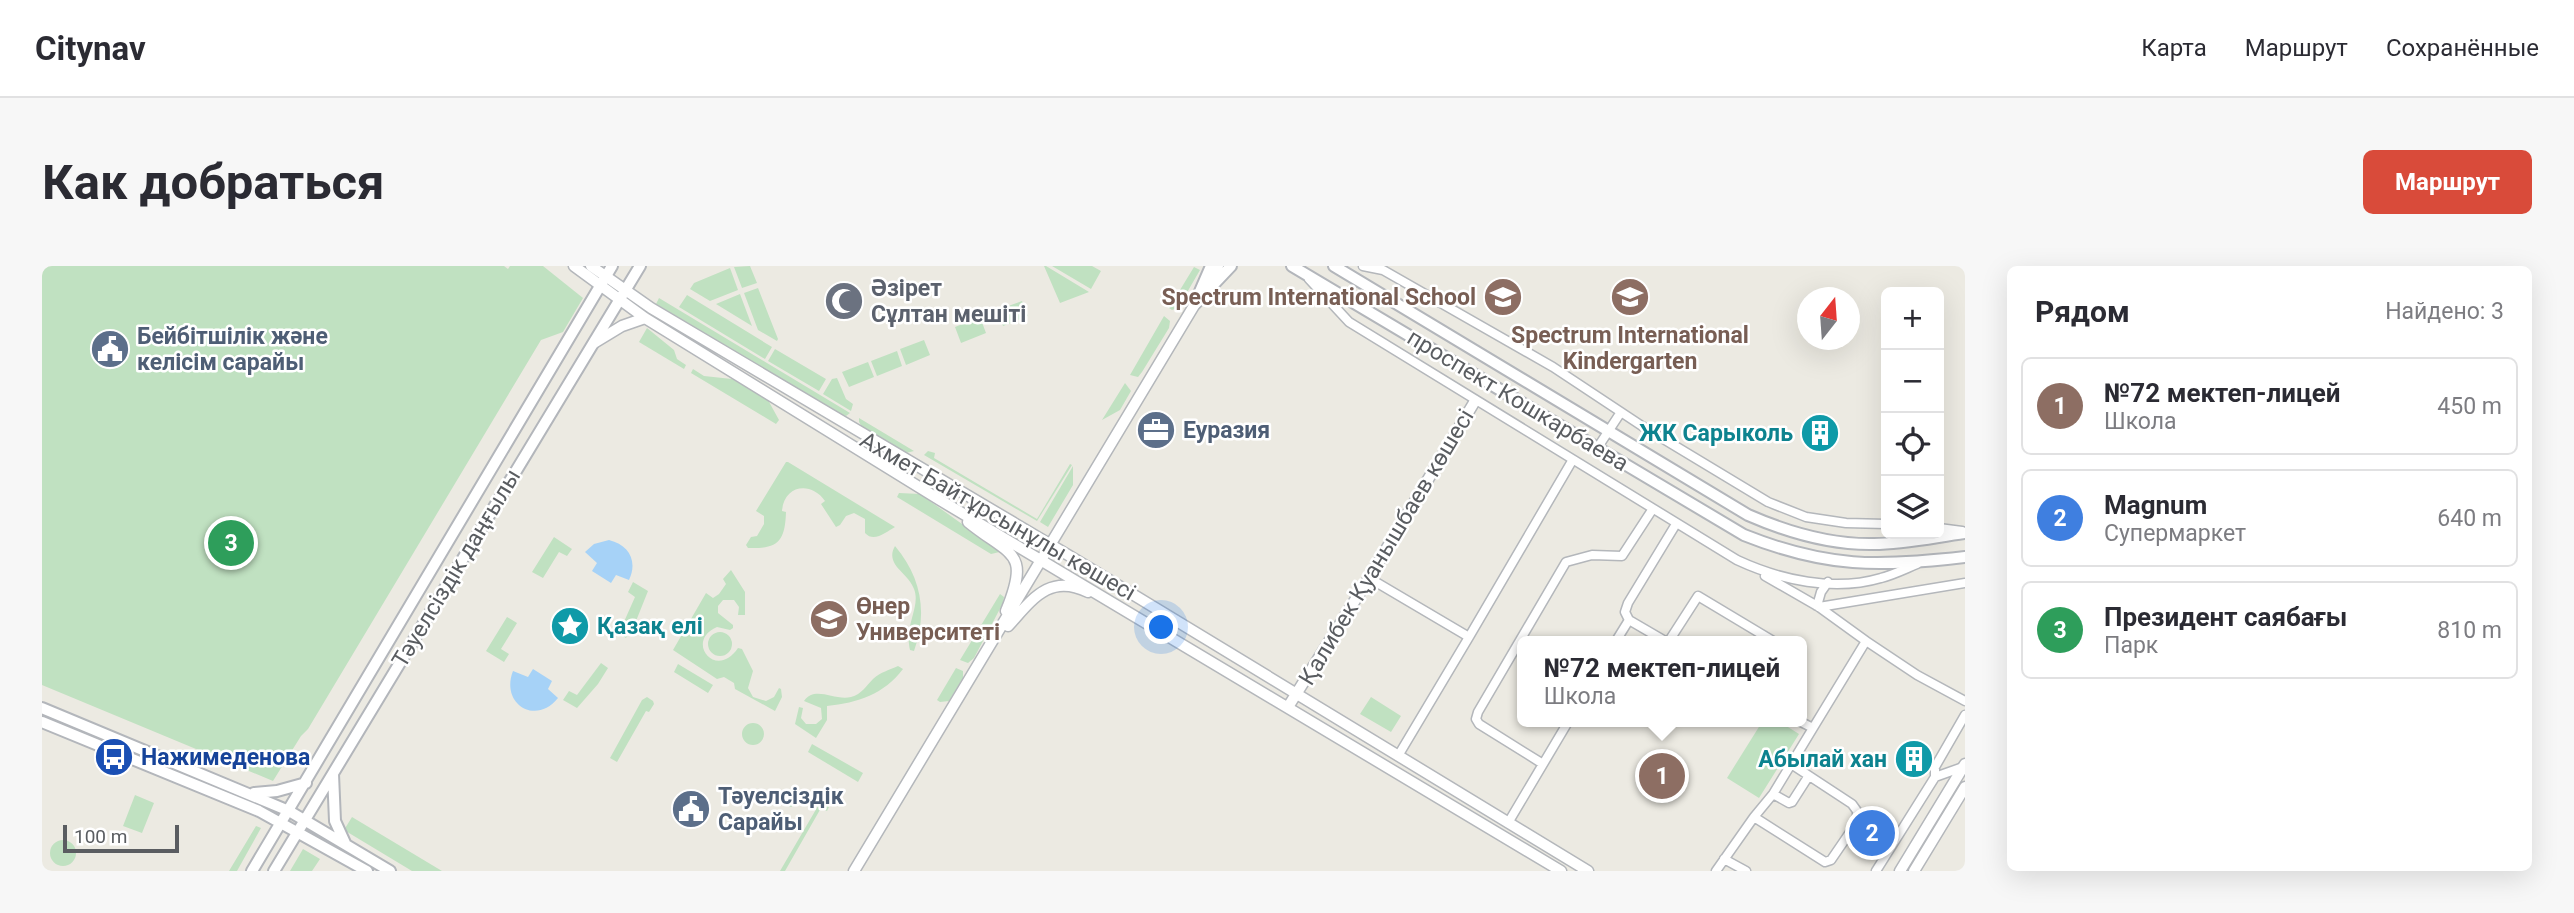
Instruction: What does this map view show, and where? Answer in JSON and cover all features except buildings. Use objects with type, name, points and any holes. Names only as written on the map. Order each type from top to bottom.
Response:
[{"type":"main road","name":"Тәуелсіздік даңғылы","points":[[252,871],[612,266]]},
{"type":"main road","name":"Тәуелсіздік даңғылы","points":[[274,871],[640,266]]},
{"type":"main road","points":[[1195,304],[1211,266]]},
{"type":"main road","points":[[1195,304],[1231,266]]},
{"type":"main road","points":[[1334,266],[1748,515],[1802,535],[1833,541],[1874,544],[1965,532]]},
{"type":"main road","name":"проспект Кошкарбаева","points":[[1297,269],[1744,536],[1778,549],[1830,562],[1875,565],[1965,557]]},
{"type":"main road","points":[[42,708],[289,811],[390,871]]},
{"type":"main road","points":[[42,714],[51,717],[57,714]]},
{"type":"main road","points":[[42,722],[282,822],[367,871]]},
{"type":"main road","points":[[94,743],[104,738],[134,746]]},
{"type":"main road","points":[[333,773],[335,821],[347,845]]},
{"type":"main road","points":[[249,794],[277,792],[306,783]]},
{"type":"street","name":"Ахмет Байтұрсынұлы көшесі","points":[[574,266],[1051,545],[1588,871]]},
{"type":"street","name":"Ахмет Байтұрсынұлы көшесі","points":[[591,266],[602,282]]},
{"type":"street","points":[[854,871],[1218,266]]},
{"type":"street","points":[[1363,266],[1383,271],[1553,367],[1768,502],[1805,517],[1846,523],[1881,524]]},
{"type":"street","points":[[1297,269],[1349,322],[1652,510],[1818,606],[1917,675],[1964,698]]},
{"type":"street","name":"Ахмет Байтұрсынұлы көшесі","points":[[621,295],[645,318],[940,500],[1043,559],[1561,871]]},
{"type":"street","points":[[590,345],[622,326],[645,318]]},
{"type":"street","name":"Қалибек Қуанышбаев көшесі","points":[[1288,707],[1475,401]]},
{"type":"street","points":[[1598,447],[1621,412]]},
{"type":"street","points":[[1398,756],[1572,461]]},
{"type":"street","points":[[940,500],[1008,551],[1018,567],[1016,585],[994,642]]},
{"type":"street","points":[[1523,636],[1566,562],[1592,555],[1622,556],[1652,510]]},
{"type":"street","points":[[1658,636],[1629,620],[1625,612],[1676,524]]},
{"type":"street","points":[[1944,529],[1965,532]]},
{"type":"street","points":[[1741,562],[1763,572],[1800,580],[1850,583],[1880,579],[1923,562]]},
{"type":"street","points":[[1369,578],[1469,637]]},
{"type":"street","points":[[1818,606],[1821,592],[1828,582]]},
{"type":"street","points":[[1818,606],[1965,583]]},
{"type":"street","points":[[994,642],[1037,595],[1061,585],[1081,589],[1139,617]]},
{"type":"street","points":[[1670,636],[1698,596],[1765,636]]},
{"type":"street","points":[[1619,636],[1629,620]]},
{"type":"street","points":[[1716,871],[1773,794],[1866,641]]},
{"type":"street","points":[[1517,646],[1476,719],[1479,724],[1543,764]]},
{"type":"street","points":[[1876,871],[1935,777],[1935,767],[1965,715]]},
{"type":"street","points":[[1807,725],[1813,728]]},
{"type":"street","points":[[1508,823],[1565,727]]},
{"type":"street","points":[[1754,817],[1828,862],[1857,822],[1857,811],[1852,804],[1791,764]]},
{"type":"street","points":[[1935,777],[1964,765]]},
{"type":"street","points":[[1900,871],[1964,765]]},
{"type":"street","points":[[1773,794],[1790,803],[1808,777]]},
{"type":"street","points":[[1914,871],[1965,787]]},
{"type":"street","points":[[1724,859],[1746,871]]},
{"type":"green space","points":[[42,266],[504,266],[508,269],[510,266],[543,266],[583,298],[563,332],[541,340],[308,729],[273,781],[42,685]]},
{"type":"green space","points":[[750,266],[757,283],[742,288],[734,267]]},
{"type":"green space","points":[[1046,266],[1089,292],[1060,303]]},
{"type":"green space","points":[[1052,266],[1092,266],[1101,271],[1091,289]]},
{"type":"green space","points":[[1194,267],[1200,270],[1178,308],[1172,310],[1169,308]]},
{"type":"green space","points":[[730,268],[738,290],[710,301],[690,289],[694,283]]},
{"type":"green space","points":[[758,288],[777,341],[758,330],[744,293]]},
{"type":"green space","points":[[740,294],[752,326],[716,304]]},
{"type":"green space","points":[[687,295],[772,347],[765,359],[679,307]]},
{"type":"green space","points":[[659,298],[850,413],[842,415],[656,304]]},
{"type":"green space","points":[[1022,301],[1028,316],[1003,326],[997,310]]},
{"type":"green space","points":[[1164,316],[1170,321],[1169,328],[1138,377],[1130,375]]},
{"type":"green space","points":[[980,317],[986,333],[961,343],[955,327]]},
{"type":"green space","points":[[647,328],[674,350],[677,359],[686,365],[684,369],[639,342]]},
{"type":"green space","points":[[924,340],[930,355],[906,365],[900,349]]},
{"type":"green space","points":[[775,349],[826,379],[819,391],[768,361]]},
{"type":"green space","points":[[897,351],[902,366],[877,376],[871,361]]},
{"type":"green space","points":[[868,362],[874,377],[849,387],[842,372]]},
{"type":"green space","points":[[693,369],[704,376],[732,379],[768,400],[779,420],[776,424],[691,373]]},
{"type":"green space","points":[[837,378],[846,399],[853,404],[851,411],[823,394],[832,379]]},
{"type":"green space","points":[[1125,383],[1131,391],[1120,410],[1102,420]]},
{"type":"green space","points":[[859,418],[914,451],[906,453],[862,427]]},
{"type":"green space","points":[[928,451],[935,453],[934,458],[1037,519],[1070,464],[1072,465],[1037,521],[924,455]]},
{"type":"green space","points":[[786,462],[895,527],[880,536],[869,536],[865,533],[865,519],[854,513],[846,516],[836,527],[821,504],[825,501],[813,490],[799,489],[793,491],[784,502],[784,530],[778,542],[766,547],[748,548],[746,545],[751,537],[757,536],[764,524],[764,516],[756,511]]},
{"type":"green space","points":[[1073,466],[1073,485],[1048,527],[1040,522]]},
{"type":"green space","points":[[899,493],[920,494],[1004,551],[991,554],[897,497]]},
{"type":"green space","points":[[554,537],[572,549],[567,556],[559,552],[543,578],[532,572]]},
{"type":"green space","points":[[895,546],[911,570],[919,596],[921,622],[914,651],[910,650],[909,632],[916,596],[911,583],[895,564],[892,553]]},
{"type":"green space","points":[[731,570],[745,592],[745,615],[738,615],[739,607],[734,600],[723,600],[718,606],[718,613],[733,625],[733,628],[730,630],[717,627],[708,633],[703,641],[703,648],[713,660],[721,661],[738,648],[742,649],[753,671],[748,688],[753,697],[766,701],[781,689],[782,697],[775,711],[735,689],[734,683],[724,677],[717,679],[673,650],[706,593],[713,598],[719,594],[726,584],[723,579]]},
{"type":"green space","points":[[633,582],[648,591],[626,638],[619,633],[635,597],[628,592]]},
{"type":"green space","points":[[1000,594],[1004,597],[1003,603],[974,658],[968,663],[960,660]]},
{"type":"green space","points":[[507,617],[517,623],[501,649],[509,654],[504,662],[486,651]]},
{"type":"green space","points":[[720,632],[731,639],[732,644],[725,655],[720,656],[709,649],[708,644],[715,633]]},
{"type":"green space","points":[[601,663],[608,668],[577,708],[563,700],[569,691],[577,695]]},
{"type":"green space","points":[[678,664],[713,685],[708,693],[674,672]]},
{"type":"green space","points":[[898,666],[903,669],[879,691],[860,700],[827,706],[827,720],[816,738],[795,724],[799,707],[803,708],[801,718],[806,724],[816,724],[822,719],[821,708],[804,701],[808,696],[855,696],[873,679]]},
{"type":"green space","points":[[956,668],[963,671],[963,678],[949,701],[940,702],[937,700]]},
{"type":"green space","points":[[647,697],[654,704],[649,712],[646,711],[617,762],[610,758],[642,700]]},
{"type":"green space","points":[[1371,697],[1401,716],[1391,732],[1360,714]]},
{"type":"green space","points":[[749,723],[757,723],[764,730],[764,738],[757,745],[749,745],[742,738],[742,730]]},
{"type":"green space","points":[[1759,727],[1788,727],[1799,734],[1759,798],[1727,778]]},
{"type":"green space","points":[[812,744],[863,773],[858,782],[808,752]]},
{"type":"green space","points":[[807,794],[829,807],[827,811],[821,808],[785,871],[780,871],[818,806],[806,798],[791,807],[787,805]]},
{"type":"green space","points":[[135,795],[154,803],[142,833],[123,826]]},
{"type":"green space","points":[[352,817],[442,871],[412,871],[344,830]]},
{"type":"green space","points":[[256,826],[261,828],[237,871],[229,871]]},
{"type":"green space","points":[[63,840],[72,844],[76,853],[72,862],[63,866],[54,862],[50,853],[54,844]]},
{"type":"green space","points":[[303,849],[320,859],[312,871],[290,871]]},
{"type":"water","points":[[609,540],[622,546],[630,555],[632,573],[629,580],[616,575],[611,583],[592,571],[597,563],[585,552],[594,544]]},
{"type":"water","points":[[533,669],[552,681],[548,689],[558,698],[540,710],[522,707],[511,693],[513,671],[528,677]]},
{"type":"place","name":"Spectrum International School","points":[[1503,297]]},
{"type":"place","name":"Spectrum International Kindergarten","points":[[1630,297]]},
{"type":"place","name":"Әзірет Сұлтан мешіті","points":[[844,301]]},
{"type":"place","name":"Бейбітшілік және келісім сарайы","points":[[110,349]]},
{"type":"place","name":"Еуразия","points":[[1156,430]]},
{"type":"place","name":"ЖК Сарыколь","points":[[1820,433]]},
{"type":"place","name":"Президент саябағы","points":[[231,543]]},
{"type":"place","name":"Өнер Университеті","points":[[829,619]]},
{"type":"place","name":"Қазақ елі","points":[[570,626]]},
{"type":"place","name":"Нажимеденова","points":[[114,757]]},
{"type":"place","name":"Абылай хан","points":[[1914,759]]},
{"type":"place","name":"№72 мектеп-лицей","points":[[1662,776]]},
{"type":"place","name":"Тәуелсіздік Сарайы","points":[[691,809]]},
{"type":"place","name":"Magnum","points":[[1872,833]]}]
